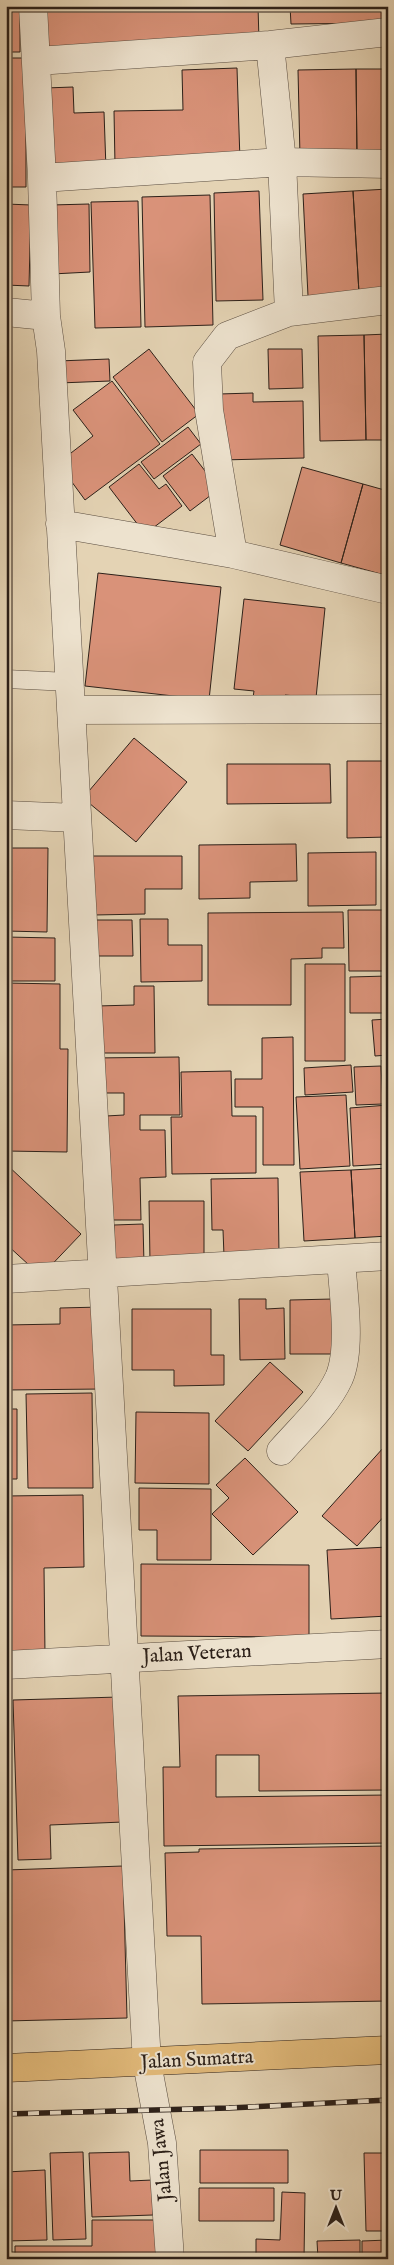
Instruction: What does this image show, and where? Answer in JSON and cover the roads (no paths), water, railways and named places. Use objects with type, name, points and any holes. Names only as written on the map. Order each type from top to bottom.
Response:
[{"type":"highway","name":"Jalan Sumatra","points":[[6,2068],[147,2063],[388,2050]]},
{"type":"street","name":"Jalan Jawa","points":[[33,6],[42,178],[46,316],[51,351],[147,2063],[162,2143],[170,2259]]},
{"type":"street","points":[[37,61],[270,45],[388,32]]},
{"type":"street","points":[[270,45],[282,162],[289,312]]},
{"type":"street","points":[[42,178],[282,162],[388,164]]},
{"type":"street","points":[[233,554],[209,410],[207,362],[227,336],[289,312],[388,300]]},
{"type":"street","points":[[6,312],[46,316]]},
{"type":"street","points":[[60,524],[233,554],[388,590]]},
{"type":"street","points":[[71,710],[388,709]]},
{"type":"street","points":[[6,815],[77,818]]},
{"type":"street","points":[[6,1279],[388,1256]]},
{"type":"street","points":[[281,1451],[326,1400],[339,1378],[346,1353],[341,1259]]},
{"type":"street","name":"Jalan Veteran","points":[[6,1666],[388,1644]]},
{"type":"lane","points":[[6,680],[70,682]]},
{"type":"railway","points":[[6,2114],[229,2108],[388,2100]]}]
